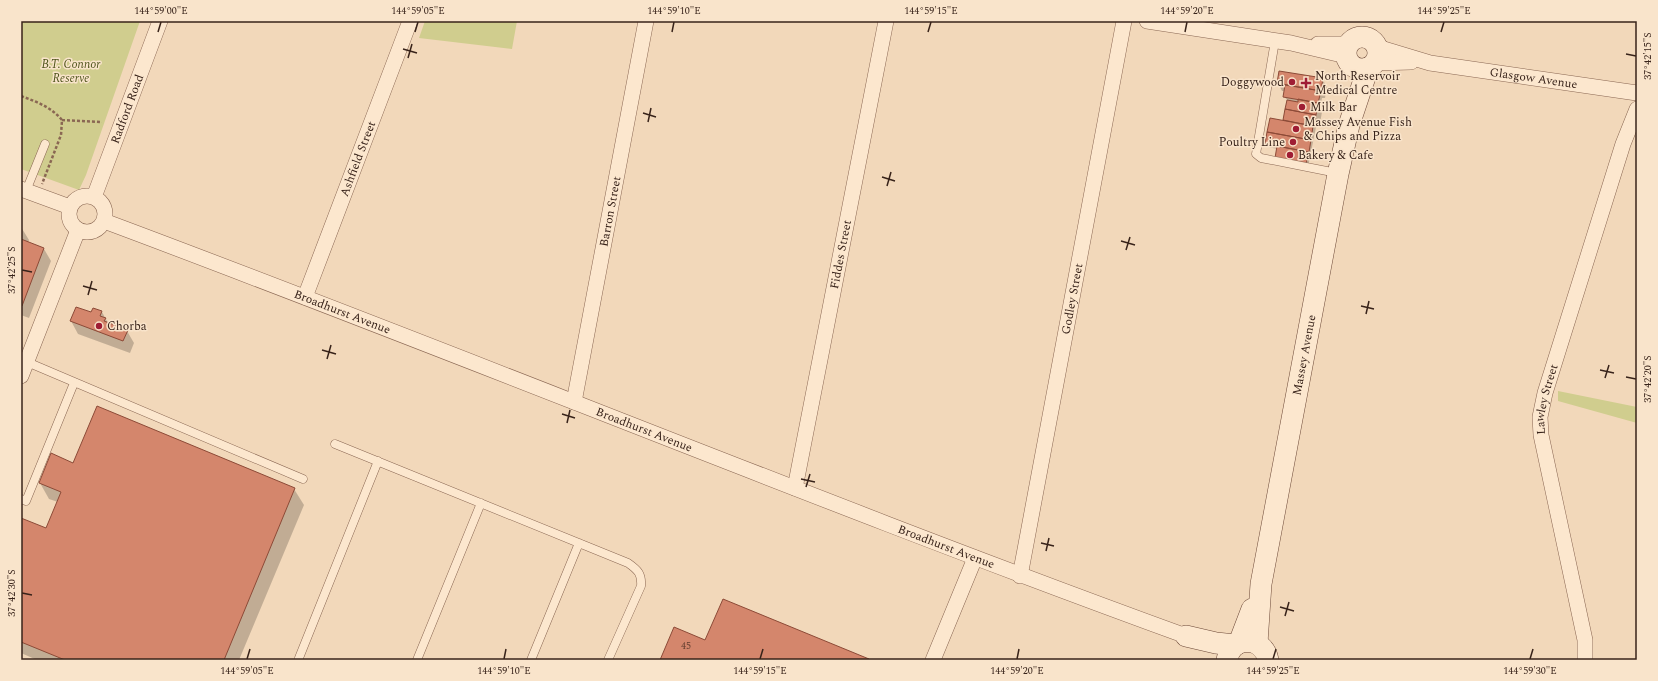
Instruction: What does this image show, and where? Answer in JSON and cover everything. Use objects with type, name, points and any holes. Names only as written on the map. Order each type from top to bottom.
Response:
[{"type":"street","name":"Radford Road","points":[[94,197],[160,21]]},
{"type":"street","name":"Ashfield Street","points":[[305,297],[410,21]]},
{"type":"street","name":"Barron Street","points":[[574,402],[646,21]]},
{"type":"street","name":"Fiddes Street","points":[[795,488],[886,21]]},
{"type":"street","name":"Godley Street","points":[[1020,576],[1124,21]]},
{"type":"street","name":"Glasgow Avenue","points":[[1147,21],[1275,41],[1363,49],[1430,63],[1634,93]]},
{"type":"street","name":"Massey Avenue","points":[[1236,650],[1261,584],[1338,174],[1363,49],[1372,21]]},
{"type":"street","name":"Lawley Street","points":[[1623,144],[1634,93]]},
{"type":"street","name":"Lawley Street","points":[[1586,660],[1585,640],[1541,435],[1540,417],[1545,394],[1623,144],[1637,109]]},
{"type":"street","points":[[24,190],[70,207]]},
{"type":"street","points":[[88,196],[94,197],[105,210],[104,221],[96,230],[84,232],[78,230],[74,227],[69,218],[70,207],[77,198],[88,196]]},
{"type":"street","name":"Broadhurst Avenue","points":[[104,221],[305,297],[1020,576],[1186,636],[1216,643],[1236,650]]},
{"type":"street","points":[[21,376],[78,230]]},
{"type":"street","points":[[933,660],[975,558]]},
{"type":"street","points":[[1236,650],[1265,650],[1268,660]]},
{"type":"lane","points":[[1275,41],[1256,154],[1261,158],[1338,174]]},
{"type":"lane","points":[[24,190],[45,144]]},
{"type":"lane","points":[[27,362],[303,479]]},
{"type":"lane","points":[[21,499],[26,501],[74,383]]},
{"type":"lane","points":[[335,444],[628,563],[638,571],[641,578],[641,586],[608,660]]},
{"type":"lane","points":[[300,659],[378,461]]},
{"type":"lane","points":[[417,660],[481,504]]},
{"type":"lane","points":[[531,660],[579,544]]},
{"type":"path","points":[[62,120],[102,122]]},
{"type":"green space","name":"B.T. Connor Reserve","points":[[21,21],[140,21],[86,175],[79,190],[21,169]]},
{"type":"green space","points":[[425,21],[517,21],[512,49],[419,38]]},
{"type":"green space","points":[[1558,391],[1637,407],[1637,423],[1558,401]]},
{"type":"building","points":[[1279,71],[1323,78],[1321,91],[1277,83]]},
{"type":"building","points":[[1285,85],[1321,91],[1318,103],[1283,97]]},
{"type":"building","points":[[1298,99],[1318,103],[1316,115],[1285,109],[1287,100],[1298,102]]},
{"type":"building","points":[[1285,109],[1316,115],[1313,126],[1283,120]]},
{"type":"building","points":[[1270,118],[1313,126],[1311,140],[1267,132]]},
{"type":"building","points":[[1267,132],[1311,140],[1309,152],[1265,144]]},
{"type":"building","points":[[1277,146],[1309,152],[1306,164],[1275,158]]},
{"type":"building","points":[[21,239],[44,248],[22,306],[21,306]]},
{"type":"building","name":"Chorba","points":[[76,307],[91,312],[93,308],[102,311],[100,316],[106,318],[104,321],[128,330],[123,341],[70,321]]},
{"type":"building","points":[[97,406],[295,488],[224,660],[65,660],[21,642],[21,518],[46,528],[61,492],[39,483],[51,453],[73,463]]},
{"type":"building","points":[[723,599],[869,660],[660,660],[674,627],[705,640]]},
{"type":"place","name":"Doggywood","points":[[1292,82]]},
{"type":"place","name":"North Reservoir Medical Centre","points":[[1306,83]]},
{"type":"place","name":"Milk Bar","points":[[1302,107]]},
{"type":"place","name":"Massey Avenue Fish & Chips and Pizza","points":[[1296,129]]},
{"type":"place","name":"Poultry Line","points":[[1293,142]]},
{"type":"place","name":"Bakery & Cafe","points":[[1290,155]]},
{"type":"place","name":"Chorba","points":[[99,326]]}]
